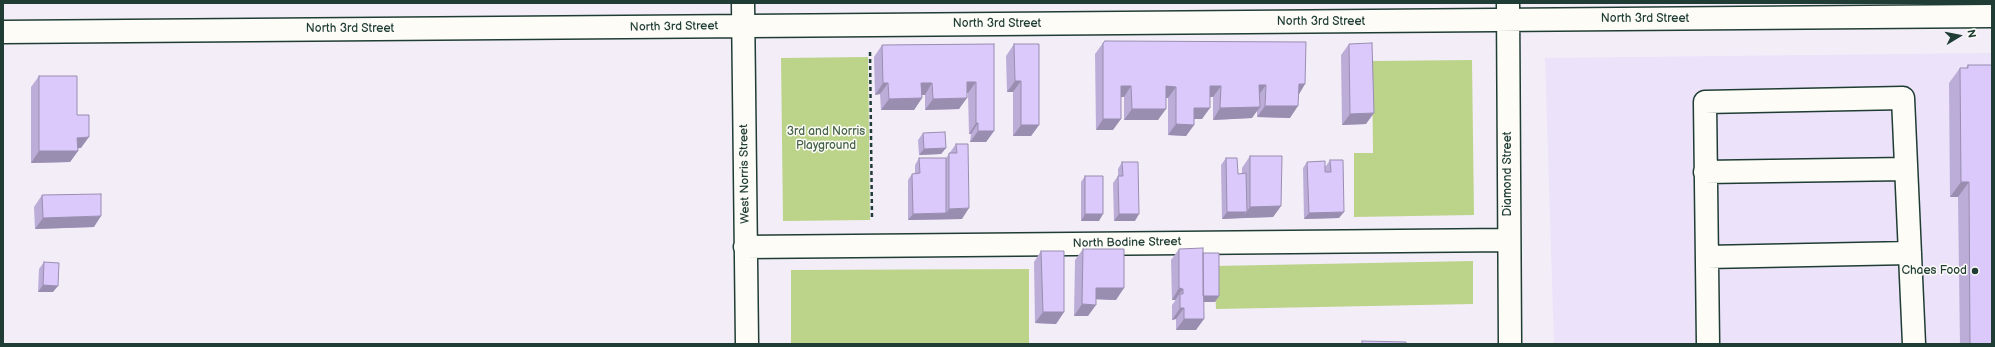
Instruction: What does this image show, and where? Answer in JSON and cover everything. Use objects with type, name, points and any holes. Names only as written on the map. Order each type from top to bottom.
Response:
[{"type":"street","name":"West Norris Street","points":[[743,3],[747,344]]},
{"type":"street","name":"North 3rd Street","points":[[3,32],[869,25],[1508,12],[1992,16]]},
{"type":"street","name":"Diamond Street","points":[[1508,12],[1510,344]]},
{"type":"street","points":[[1708,344],[1706,102],[1903,98],[1914,344]]},
{"type":"street","points":[[1706,172],[1906,169]]},
{"type":"street","name":"North Bodine Street","points":[[745,247],[1509,240]]},
{"type":"street","points":[[1707,257],[1910,253]]},
{"type":"path","points":[[869,25],[873,245]]},
{"type":"shaded area","name":"Chaes Food","points":[[1992,53],[1992,344],[1554,344],[1545,58]]},
{"type":"green space","name":"3rd and Norris Playground","points":[[868,57],[870,220],[783,221],[781,58]]},
{"type":"green space","points":[[1472,60],[1474,215],[1354,217],[1354,153],[1373,153],[1372,61]]},
{"type":"green space","points":[[1473,261],[1473,304],[1216,309],[1214,266]]},
{"type":"green space","points":[[1029,269],[1029,344],[791,344],[791,270]]},
{"type":"building","points":[[1105,41],[1306,42],[1305,84],[1299,84],[1298,106],[1265,106],[1266,85],[1259,85],[1260,107],[1220,108],[1221,86],[1210,86],[1210,108],[1194,108],[1194,125],[1176,124],[1176,87],[1166,86],[1166,109],[1132,109],[1131,86],[1121,86],[1121,119],[1103,119],[1103,43]]},
{"type":"building","points":[[1372,43],[1374,113],[1350,114],[1349,44]]},
{"type":"building","points":[[994,44],[994,131],[978,131],[978,123],[976,123],[976,82],[967,82],[967,98],[933,99],[932,83],[921,83],[922,98],[889,99],[888,83],[883,83],[882,45]]},
{"type":"building","points":[[1014,44],[1039,44],[1039,125],[1021,125],[1021,81],[1015,81]]},
{"type":"building","name":"Chaes Food","points":[[1968,65],[1992,65],[1992,344],[1970,344],[1969,182],[1961,182],[1960,68],[1968,68]]},
{"type":"building","points":[[39,76],[77,76],[77,115],[89,115],[89,137],[77,138],[78,151],[39,151]]},
{"type":"building","points":[[945,132],[946,148],[924,149],[923,133]]},
{"type":"building","points":[[956,144],[968,144],[969,208],[949,209],[949,153],[957,153]]},
{"type":"building","points":[[1250,156],[1282,156],[1281,206],[1250,207]]},
{"type":"building","points":[[919,158],[946,158],[946,213],[913,214],[912,174],[920,173]]},
{"type":"building","points":[[1226,158],[1237,158],[1238,174],[1246,173],[1247,212],[1227,212]]},
{"type":"building","points":[[1330,160],[1343,160],[1344,212],[1309,213],[1307,162],[1325,161],[1325,172],[1331,172]]},
{"type":"building","points":[[1122,162],[1138,162],[1139,214],[1119,214],[1118,176],[1123,176]]},
{"type":"building","points":[[1085,176],[1103,176],[1103,214],[1085,214]]},
{"type":"building","points":[[101,194],[101,216],[43,218],[42,195]]},
{"type":"building","points":[[1203,248],[1204,319],[1184,319],[1184,308],[1180,308],[1180,294],[1183,294],[1183,289],[1179,288],[1179,249]]},
{"type":"building","points":[[1083,249],[1124,249],[1124,288],[1096,288],[1096,305],[1082,304]]},
{"type":"building","points":[[1041,251],[1064,251],[1064,312],[1043,312]]},
{"type":"building","points":[[1203,253],[1219,253],[1219,296],[1203,296]]},
{"type":"building","points":[[44,262],[59,263],[58,286],[43,285]]},
{"type":"building","points":[[1362,341],[1406,342],[1406,344],[1362,344]]},
{"type":"place","name":"Chaes Food","points":[[1975,271]]}]
